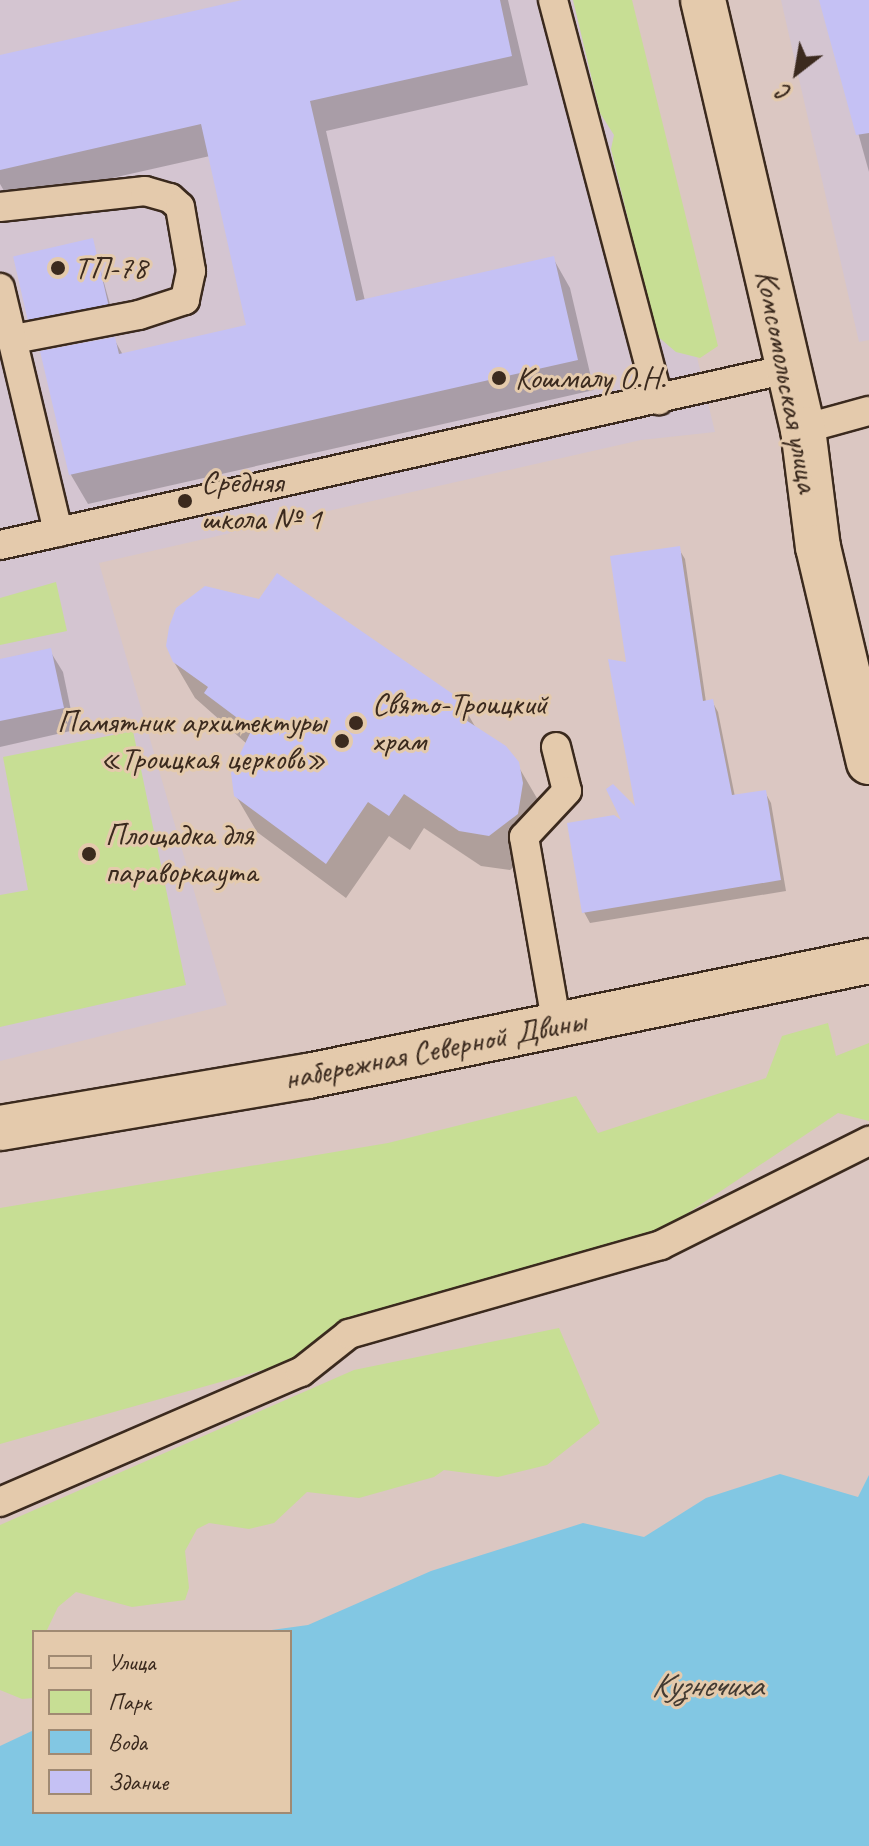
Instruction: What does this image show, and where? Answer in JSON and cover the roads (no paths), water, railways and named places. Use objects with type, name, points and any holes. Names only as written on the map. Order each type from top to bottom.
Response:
[{"type":"street","name":"Комсомольская улица","points":[[703,0],[803,429],[818,547],[869,762]]},
{"type":"street","name":"набережная Северной Двины","points":[[0,1128],[557,1026],[869,961]]},
{"type":"lane","points":[[553,0],[659,400]]},
{"type":"lane","points":[[0,207],[145,191],[170,198],[180,207],[191,271],[185,300],[139,315],[14,339]]},
{"type":"lane","points":[[0,288],[58,532]]},
{"type":"lane","points":[[0,545],[788,369]]},
{"type":"lane","points":[[803,429],[869,411]]},
{"type":"lane","points":[[556,747],[567,791],[524,837],[557,1026]]},
{"type":"lane","points":[[0,1502],[301,1372],[349,1334],[661,1245],[869,1141]]},
{"type":"water","name":"Кузнечиха","points":[[780,1474],[858,1497],[869,1475],[869,1846],[0,1846],[0,1746],[32,1731],[32,1814],[292,1814],[292,1630],[272,1630],[308,1625],[431,1571],[583,1523],[644,1537],[706,1498]]},
{"type":"place","name":"ТП-78","points":[[58,268]]},
{"type":"place","name":"Кошмалу О.Н.","points":[[499,378]]},
{"type":"place","name":"Средняя школа № 1","points":[[185,501]]},
{"type":"place","name":"Свято-Троицкий храм","points":[[356,723]]},
{"type":"place","name":"Памятник архитектуры «Троицкая церковь»","points":[[342,741]]},
{"type":"place","name":"Площадка для параворкаута","points":[[89,854]]}]
